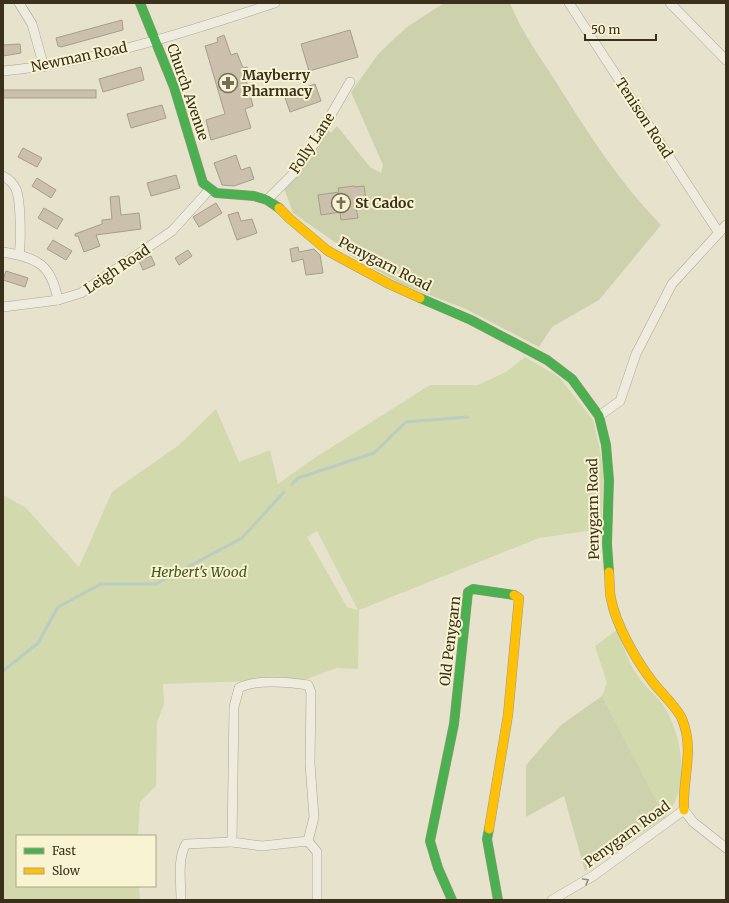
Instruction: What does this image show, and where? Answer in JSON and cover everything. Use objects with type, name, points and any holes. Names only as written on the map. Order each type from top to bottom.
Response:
[{"type":"street","points":[[19,3],[32,24],[44,67]]},
{"type":"street","name":"Church Avenue","points":[[140,3],[174,87],[203,183],[210,189]]},
{"type":"street","name":"Newman Road","points":[[3,72],[44,67],[155,41],[275,3]]},
{"type":"street","name":"Tenison Road","points":[[569,3],[719,233]]},
{"type":"street","points":[[670,3],[726,60]]},
{"type":"street","name":"Folly Lane","points":[[267,200],[298,167],[314,144],[350,82]]},
{"type":"street","points":[[3,176],[13,183],[17,190],[20,235],[19,255]]},
{"type":"street","name":"Penygarn Road","points":[[210,189],[224,195],[254,196],[267,200],[280,208],[290,219],[328,250],[389,284],[471,320],[547,360],[572,379],[599,416],[606,445],[609,480],[607,544],[611,600],[627,643],[651,680],[682,718],[688,739],[689,760],[682,794],[684,810],[593,876],[552,900]]},
{"type":"street","name":"Leigh Road","points":[[3,308],[58,300],[81,293],[172,231],[210,189]]},
{"type":"street","points":[[599,416],[620,401],[636,354],[672,284],[726,225]]},
{"type":"street","points":[[3,252],[19,255],[46,268],[55,286],[58,300]]},
{"type":"street","name":"Old Penygarn","points":[[452,900],[438,868],[430,841],[454,724],[468,592],[473,589],[512,593],[519,598],[515,654],[508,715],[487,839],[498,900]]},
{"type":"street","points":[[232,842],[234,707],[239,688],[248,684],[296,683],[308,685],[311,692],[310,764],[314,817],[308,842]]},
{"type":"street","points":[[684,810],[693,822],[726,848]]},
{"type":"street","points":[[181,900],[181,858],[186,844],[232,842],[262,846],[308,842]]},
{"type":"street","points":[[308,842],[317,852],[317,900]]},
{"type":"green space","points":[[444,3],[510,3],[531,44],[592,138],[631,192],[661,225],[599,300],[552,327],[539,347],[466,309],[401,284],[350,255],[339,245],[293,213],[284,188],[311,157],[328,130],[331,133],[337,126],[370,167],[381,173],[383,165],[351,92],[379,53],[407,27]]},
{"type":"green space","name":"Herbert's Wood","points":[[525,357],[559,377],[593,420],[604,476],[601,529],[539,538],[359,610],[358,669],[336,668],[307,679],[163,684],[164,704],[157,722],[156,786],[140,802],[138,835],[16,835],[16,887],[139,887],[140,900],[3,900],[3,495],[26,508],[79,567],[112,492],[179,445],[216,409],[239,462],[270,450],[278,484],[313,459],[430,385],[478,385],[506,372]],"holes":[[[317,531],[358,610],[347,607],[307,537]]]},
{"type":"green space","points":[[617,630],[628,659],[634,670],[643,683],[657,697],[670,717],[679,746],[681,777],[678,792],[673,805],[665,817],[602,696],[607,683],[595,646]]},
{"type":"green space","points":[[602,696],[665,817],[585,871],[564,796],[526,817],[526,765],[561,725]]},
{"type":"building","points":[[122,20],[123,30],[61,47],[58,46],[56,38]]},
{"type":"building","points":[[350,30],[358,57],[309,71],[301,44]]},
{"type":"building","points":[[224,35],[231,55],[237,53],[243,68],[247,67],[250,74],[245,76],[253,106],[245,109],[251,128],[211,140],[206,120],[225,114],[205,46],[218,42],[217,38]]},
{"type":"building","points":[[20,44],[21,53],[3,56],[3,45]]},
{"type":"building","points":[[141,67],[144,80],[103,92],[99,79]]},
{"type":"building","points":[[315,84],[321,101],[290,112],[284,95]]},
{"type":"building","points":[[3,90],[96,90],[96,98],[3,98]]},
{"type":"building","points":[[162,105],[166,118],[131,128],[127,114]]},
{"type":"building","points":[[23,148],[42,158],[37,167],[18,157]]},
{"type":"building","points":[[236,155],[241,170],[250,167],[254,179],[234,186],[222,185],[214,163]]},
{"type":"building","points":[[176,175],[180,188],[151,196],[147,183]]},
{"type":"building","points":[[37,178],[56,190],[51,198],[32,186]]},
{"type":"building","points":[[364,186],[367,206],[356,208],[358,218],[341,220],[340,212],[321,215],[318,195],[339,192],[338,188]]},
{"type":"building","points":[[119,196],[121,215],[139,213],[141,229],[96,235],[100,246],[84,252],[78,236],[75,236],[75,234],[102,224],[102,220],[112,219],[110,197]]},
{"type":"building","points":[[216,203],[222,213],[199,227],[193,217]]},
{"type":"building","points":[[44,208],[63,219],[57,229],[38,218]]},
{"type":"building","points":[[238,212],[241,221],[252,219],[257,233],[237,240],[228,215]]},
{"type":"building","points":[[53,240],[72,251],[66,260],[47,249]]},
{"type":"building","points":[[298,247],[299,252],[314,249],[320,255],[323,273],[306,275],[303,259],[292,262],[290,249]]},
{"type":"building","points":[[188,250],[192,256],[179,265],[175,258]]},
{"type":"building","points":[[151,256],[155,265],[143,270],[139,261]]},
{"type":"building","points":[[6,271],[28,278],[25,287],[3,280]]},
{"type":"waterway","points":[[292,484],[298,478],[374,453],[406,422],[468,417]]},
{"type":"waterway","points":[[3,671],[38,643],[58,607],[101,584],[156,584],[242,538],[284,492]]},
{"type":"traffic: fast","points":[[140,3],[174,87],[203,183],[216,193],[254,196],[267,200],[279,208]]},
{"type":"traffic: fast","points":[[420,298],[471,320],[547,360],[572,379],[599,416],[606,445],[609,480],[607,544],[609,572]]},
{"type":"traffic: fast","points":[[452,900],[438,868],[430,841],[454,724],[468,592],[473,589],[514,595]]},
{"type":"traffic: fast","points":[[489,829],[487,839],[498,900]]},
{"type":"traffic: slow","points":[[279,208],[328,251],[389,284],[420,298]]},
{"type":"traffic: slow","points":[[609,572],[611,599],[622,631],[633,653],[646,673],[680,714],[686,731],[688,753],[684,810]]},
{"type":"traffic: slow","points":[[489,829],[508,715],[519,598],[514,595]]},
{"type":"place","name":"Mayberry Pharmacy","points":[[228,83]]},
{"type":"place","name":"St Cadoc","points":[[341,203]]}]
